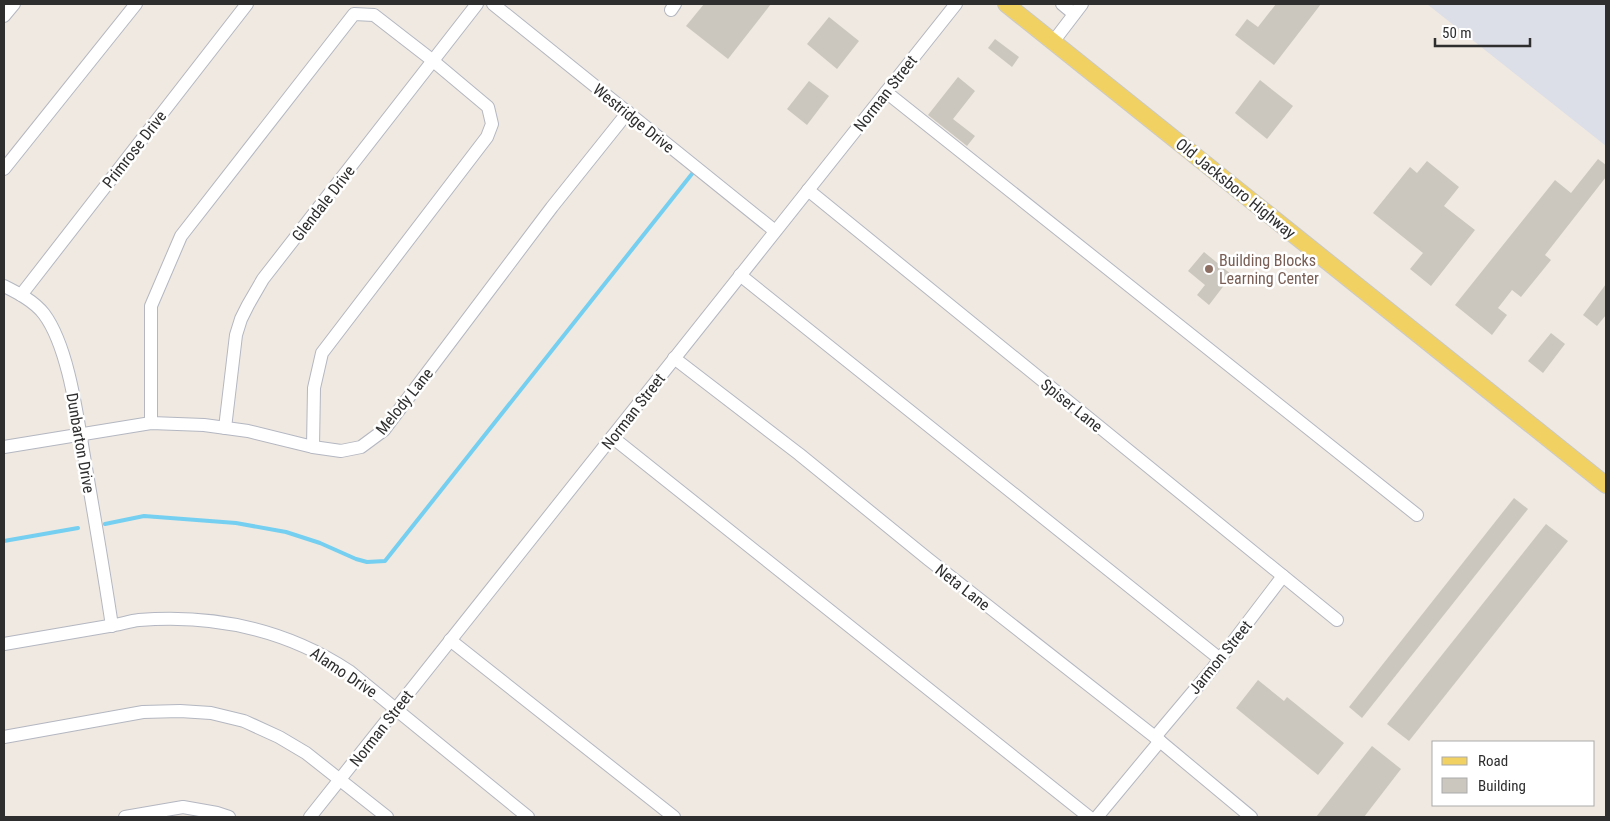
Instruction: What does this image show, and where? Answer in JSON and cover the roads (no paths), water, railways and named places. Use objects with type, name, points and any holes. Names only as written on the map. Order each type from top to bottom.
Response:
[{"type":"main road","name":"Old Jacksboro Highway","points":[[1007,4],[1606,485]]},
{"type":"street","points":[[4,16],[14,4]]},
{"type":"street","points":[[4,169],[136,4]]},
{"type":"street","name":"Primrose Drive","points":[[21,295],[247,4]]},
{"type":"street","name":"Glendale Drive","points":[[225,428],[236,335],[241,319],[254,293],[432,60],[478,4]]},
{"type":"street","name":"Westridge Drive","points":[[493,4],[775,231]]},
{"type":"street","name":"Norman Street","points":[[310,817],[956,4]]},
{"type":"street","points":[[1053,42],[1078,9],[1062,4]]},
{"type":"street","points":[[152,423],[151,306],[181,236],[354,14],[374,15],[488,107],[492,124],[487,137],[322,353],[314,388],[313,447]]},
{"type":"street","points":[[886,92],[1417,515]]},
{"type":"street","name":"Melody Lane","points":[[4,447],[152,423],[204,425],[225,428],[340,451],[361,447],[384,430],[552,208],[628,112]]},
{"type":"street","name":"Spiser Lane","points":[[808,190],[1337,620]]},
{"type":"street","points":[[740,275],[1220,659]]},
{"type":"street","name":"Dunbarton Drive","points":[[4,286],[34,303],[44,314],[60,347],[70,380],[112,626]]},
{"type":"street","name":"Neta Lane","points":[[674,358],[799,454],[1157,739],[1251,817]]},
{"type":"street","points":[[612,436],[1089,817]]},
{"type":"street","name":"Jarmon Street","points":[[1097,817],[1283,576]]},
{"type":"street","name":"Alamo Drive","points":[[4,644],[137,620],[184,619],[230,623],[269,632],[305,645],[327,656],[356,676],[528,817]]},
{"type":"street","points":[[450,640],[674,817]]},
{"type":"street","points":[[4,736],[143,712],[180,711],[211,713],[244,721],[279,737],[306,753],[387,817]]},
{"type":"street","points":[[125,817],[183,807],[229,817]]},
{"type":"waterway","points":[[105,524],[144,516],[236,523],[286,532],[367,562],[385,561],[695,170]]},
{"type":"waterway","points":[[4,541],[78,528]]},
{"type":"place","name":"Building Blocks Learning Center","points":[[1209,269]]}]
